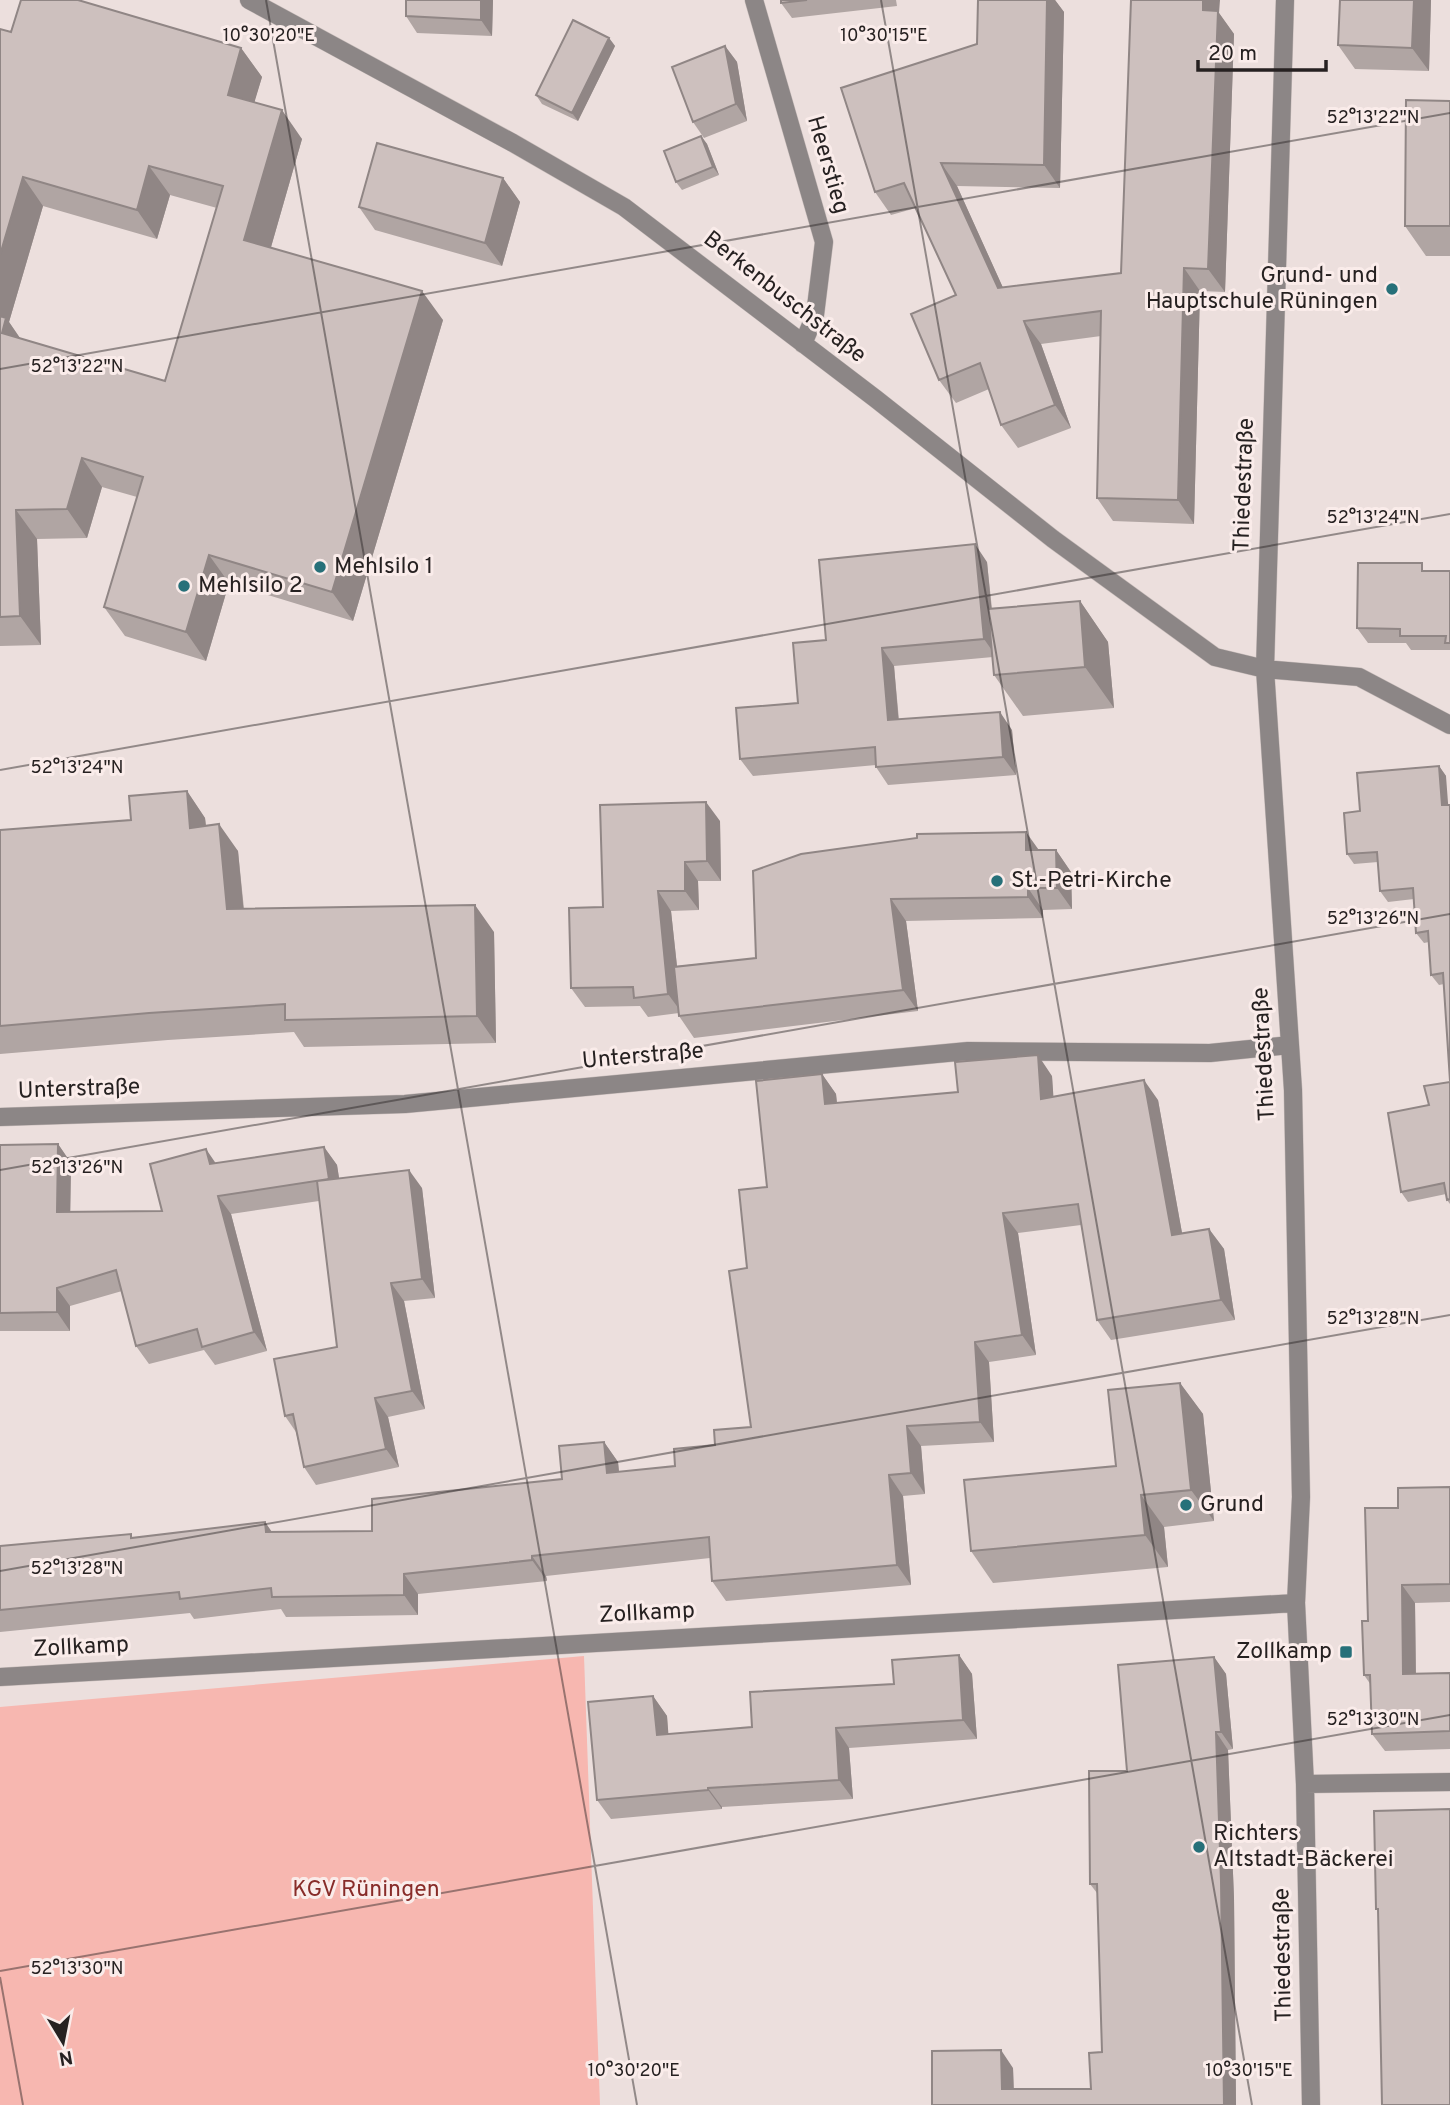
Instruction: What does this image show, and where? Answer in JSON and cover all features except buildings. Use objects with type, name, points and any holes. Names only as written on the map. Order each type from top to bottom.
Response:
[{"type":"street","name":"Berkenbuschstraße","points":[[249,0],[513,143],[624,207],[1053,539],[1215,657],[1265,669],[1359,677],[1450,725]]},
{"type":"street","name":"Heerstieg","points":[[754,0],[824,242],[815,315],[803,344]]},
{"type":"street","name":"Thiedestraße","points":[[1285,0],[1265,669],[1290,1045],[1296,1197],[1301,1497],[1296,1603],[1306,1784],[1311,2105]]},
{"type":"street","name":"Unterstraße","points":[[0,1117],[405,1104],[968,1051],[1210,1053],[1290,1045]]},
{"type":"street","name":"Zollkamp","points":[[0,1677],[1296,1603]]},
{"type":"street","points":[[1306,1784],[1450,1782]]},
{"type":"green space","name":"KGV Rüningen","points":[[584,1656],[600,2105],[0,2105],[0,1707]]},
{"type":"place","name":"Grund- und Hauptschule Rüningen","points":[[1392,289]]},
{"type":"place","name":"Mehlsilo 1","points":[[320,567]]},
{"type":"place","name":"Mehlsilo 2","points":[[184,586]]},
{"type":"place","name":"St.-Petri-Kirche","points":[[997,881]]},
{"type":"place","name":"Grund","points":[[1186,1505]]},
{"type":"place","name":"Zollkamp","points":[[1346,1652]]},
{"type":"place","name":"Richters Altstadt-Bäckerei","points":[[1199,1847]]}]
